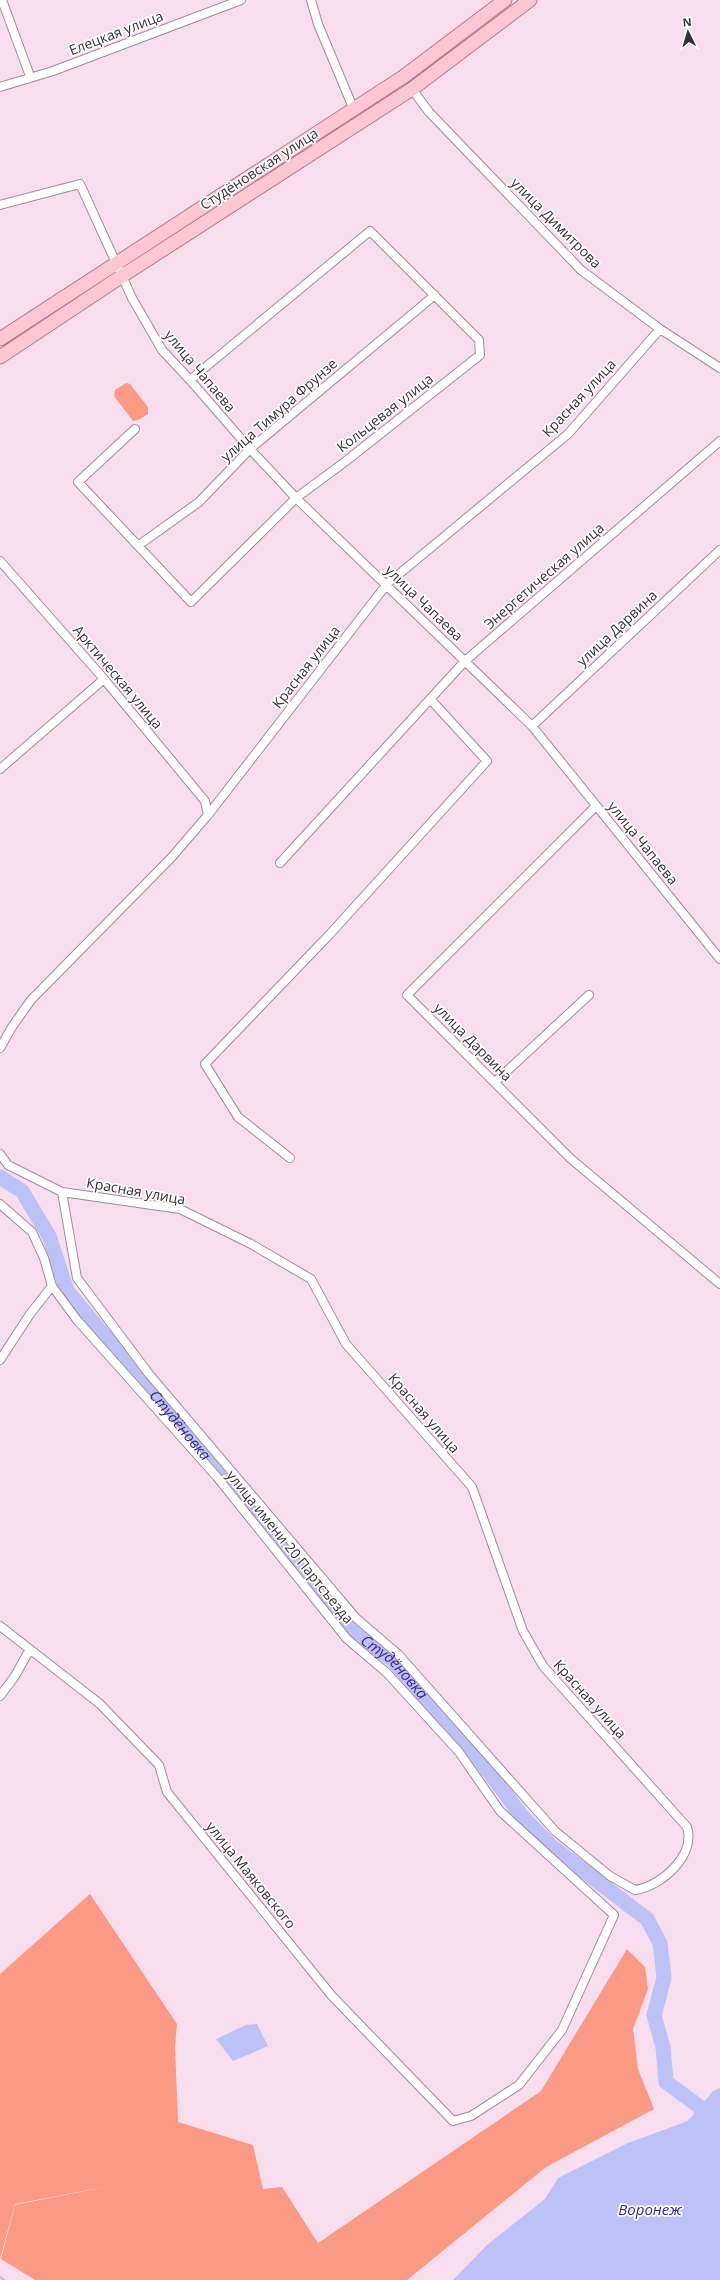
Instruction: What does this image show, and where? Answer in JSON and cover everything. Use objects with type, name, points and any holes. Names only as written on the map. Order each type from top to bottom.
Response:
[{"type":"main road","name":"Студёновская улица","points":[[0,357],[118,270],[403,77],[506,0]]},
{"type":"main road","name":"Студёновская улица","points":[[0,339],[118,270],[412,89],[530,0]]},
{"type":"street","points":[[2,0],[30,76]]},
{"type":"street","name":"Елецкая улица","points":[[0,87],[30,76],[53,71],[241,0]]},
{"type":"street","points":[[311,0],[318,24],[354,110]]},
{"type":"street","name":"улица Димитрова","points":[[412,89],[429,112],[581,270],[660,329],[720,368]]},
{"type":"street","name":"улица Чапаева","points":[[0,205],[80,184],[118,270],[132,298],[162,350],[250,449],[296,498],[387,584],[532,726],[720,959]]},
{"type":"street","name":"Кольцевая улица","points":[[135,429],[78,482],[140,545],[191,602],[296,498],[346,461],[480,355],[479,340],[370,231],[190,380]]},
{"type":"street","name":"улица Тимура Фрунзе","points":[[140,545],[199,502],[250,449],[435,295]]},
{"type":"street","name":"Красная улица","points":[[0,1048],[12,1027],[31,1000],[171,858],[208,815],[387,584],[568,434],[660,329]]},
{"type":"street","name":"Энергетическая улица","points":[[280,862],[465,661],[720,440]]},
{"type":"street","name":"улица Дарвина","points":[[532,726],[720,550]]},
{"type":"street","name":"Арктическая улица","points":[[0,561],[104,679],[205,801],[208,815]]},
{"type":"street","points":[[0,770],[104,679]]},
{"type":"street","points":[[290,1158],[238,1117],[205,1064],[330,934],[488,761],[430,699]]},
{"type":"street","name":"улица Дарвина","points":[[596,806],[407,995],[570,1158],[720,1284]]},
{"type":"street","points":[[495,1082],[589,995]]},
{"type":"street","name":"Красная улица","points":[[0,1154],[8,1165],[62,1192],[180,1209],[250,1244],[311,1279],[346,1344],[472,1487],[523,1631],[543,1666],[688,1827],[690,1836],[687,1849]]},
{"type":"street","name":"улица имени 20 Партсъезда","points":[[62,1192],[77,1278],[149,1374],[356,1618],[398,1654],[555,1831],[610,1876],[635,1890],[651,1885],[662,1877],[680,1861],[687,1849]]},
{"type":"street","name":"улица имени 20 Партсъезда","points":[[0,1204],[32,1232],[44,1258],[52,1286],[77,1320],[217,1477],[347,1639],[388,1673],[459,1752],[500,1811],[614,1916],[562,2030],[519,2085],[471,2116],[453,2121]]},
{"type":"street","points":[[0,1360],[30,1314],[52,1286]]},
{"type":"street","name":"улица Маяковского","points":[[0,1626],[100,1704],[159,1765],[167,1792],[332,1996],[453,2121]]},
{"type":"street","points":[[0,1696],[15,1676],[30,1649]]},
{"type":"shaded area","points":[[126,383],[130,384],[148,407],[148,414],[138,420],[133,421],[114,396],[115,390]]},
{"type":"shaded area","points":[[90,1894],[177,2024],[175,2047],[178,2122],[253,2145],[263,2189],[282,2187],[318,2243],[541,2091],[627,1949],[645,1967],[648,1989],[633,2029],[638,2069],[654,2109],[546,2167],[407,2280],[35,2280],[1,2259],[15,2205],[110,2186],[15,2204],[0,2259],[0,1974]]},
{"type":"water","points":[[257,2024],[268,2046],[233,2061],[216,2039],[246,2025]]},
{"type":"water","name":"Воронеж","points":[[720,2088],[720,2280],[453,2280],[487,2245],[545,2199],[558,2178],[628,2143],[688,2121],[713,2091]]},
{"type":"waterway","name":"Студёновка","points":[[0,1177],[22,1191],[49,1236],[67,1291],[355,1634],[392,1659],[489,1772],[521,1815],[550,1845],[647,1919],[660,1943],[664,1978],[654,2015],[663,2047],[666,2082],[700,2107],[706,2127]]},
{"type":"waterway","points":[[0,2277],[4,2280]]}]
